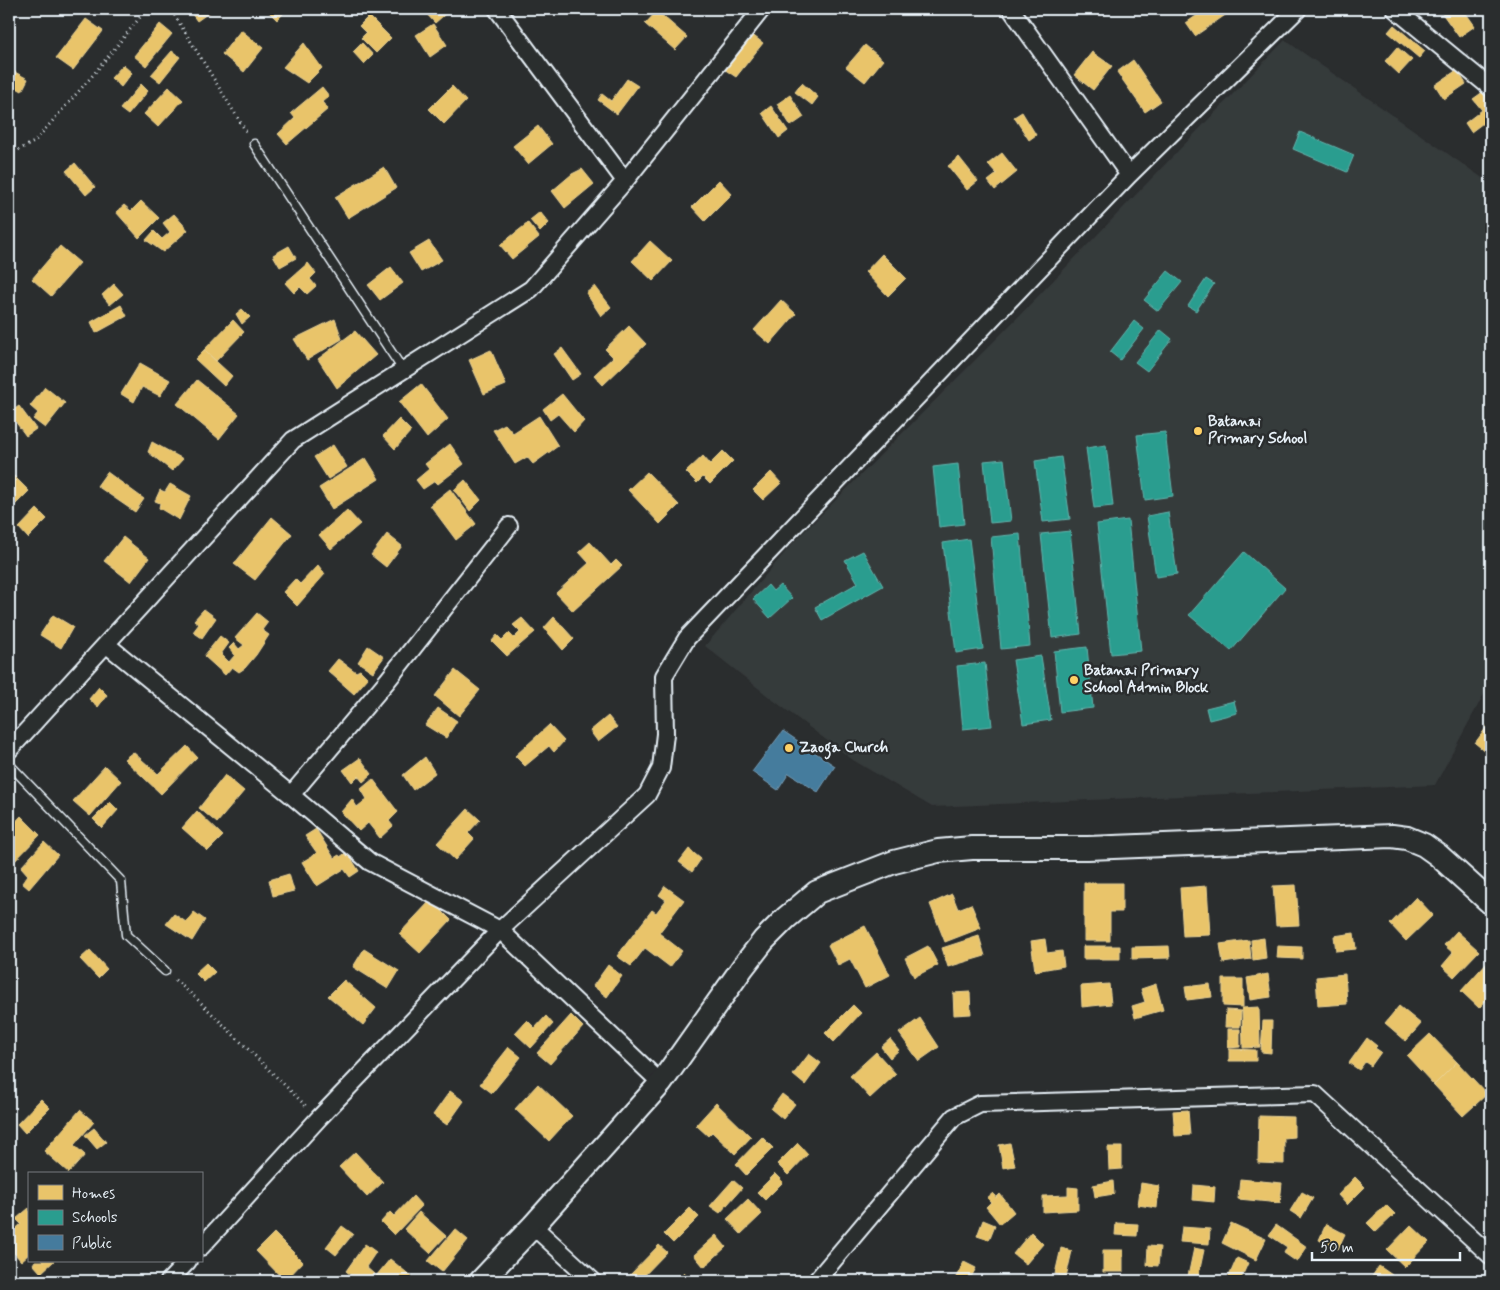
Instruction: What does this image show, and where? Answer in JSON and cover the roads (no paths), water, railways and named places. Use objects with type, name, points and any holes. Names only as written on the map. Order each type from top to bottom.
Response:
[{"type":"street","points":[[496,9],[625,181]]},
{"type":"street","points":[[9,750],[293,440],[531,289],[625,181],[762,9]]},
{"type":"street","points":[[1011,9],[1129,175]]},
{"type":"street","points":[[202,1245],[319,1118],[500,930],[647,795],[661,768],[665,734],[664,676],[687,638],[1129,175],[1298,9]]},
{"type":"street","points":[[1394,9],[1491,88]]},
{"type":"street","points":[[291,795],[387,681],[509,526]]},
{"type":"street","points":[[106,644],[370,862],[500,930],[661,1083]]},
{"type":"street","points":[[480,1281],[533,1226],[661,1083],[764,940],[786,918],[817,892],[894,862],[938,851],[972,848],[1088,848],[1392,836],[1424,844],[1491,903]]},
{"type":"street","points":[[816,1281],[954,1117],[980,1104],[1315,1094],[1491,1256]]},
{"type":"street","points":[[533,1226],[593,1281]]},
{"type":"street","points":[[169,1281],[187,1262]]},
{"type":"lane","points":[[254,144],[403,370]]},
{"type":"lane","points":[[9,764],[121,881],[126,936],[165,971]]},
{"type":"place","name":"Batanai Primary School","points":[[1198,431]]},
{"type":"place","name":"Batanai Primary School Admin Block","points":[[1074,680]]},
{"type":"place","name":"Zaoga Church","points":[[789,748]]}]
